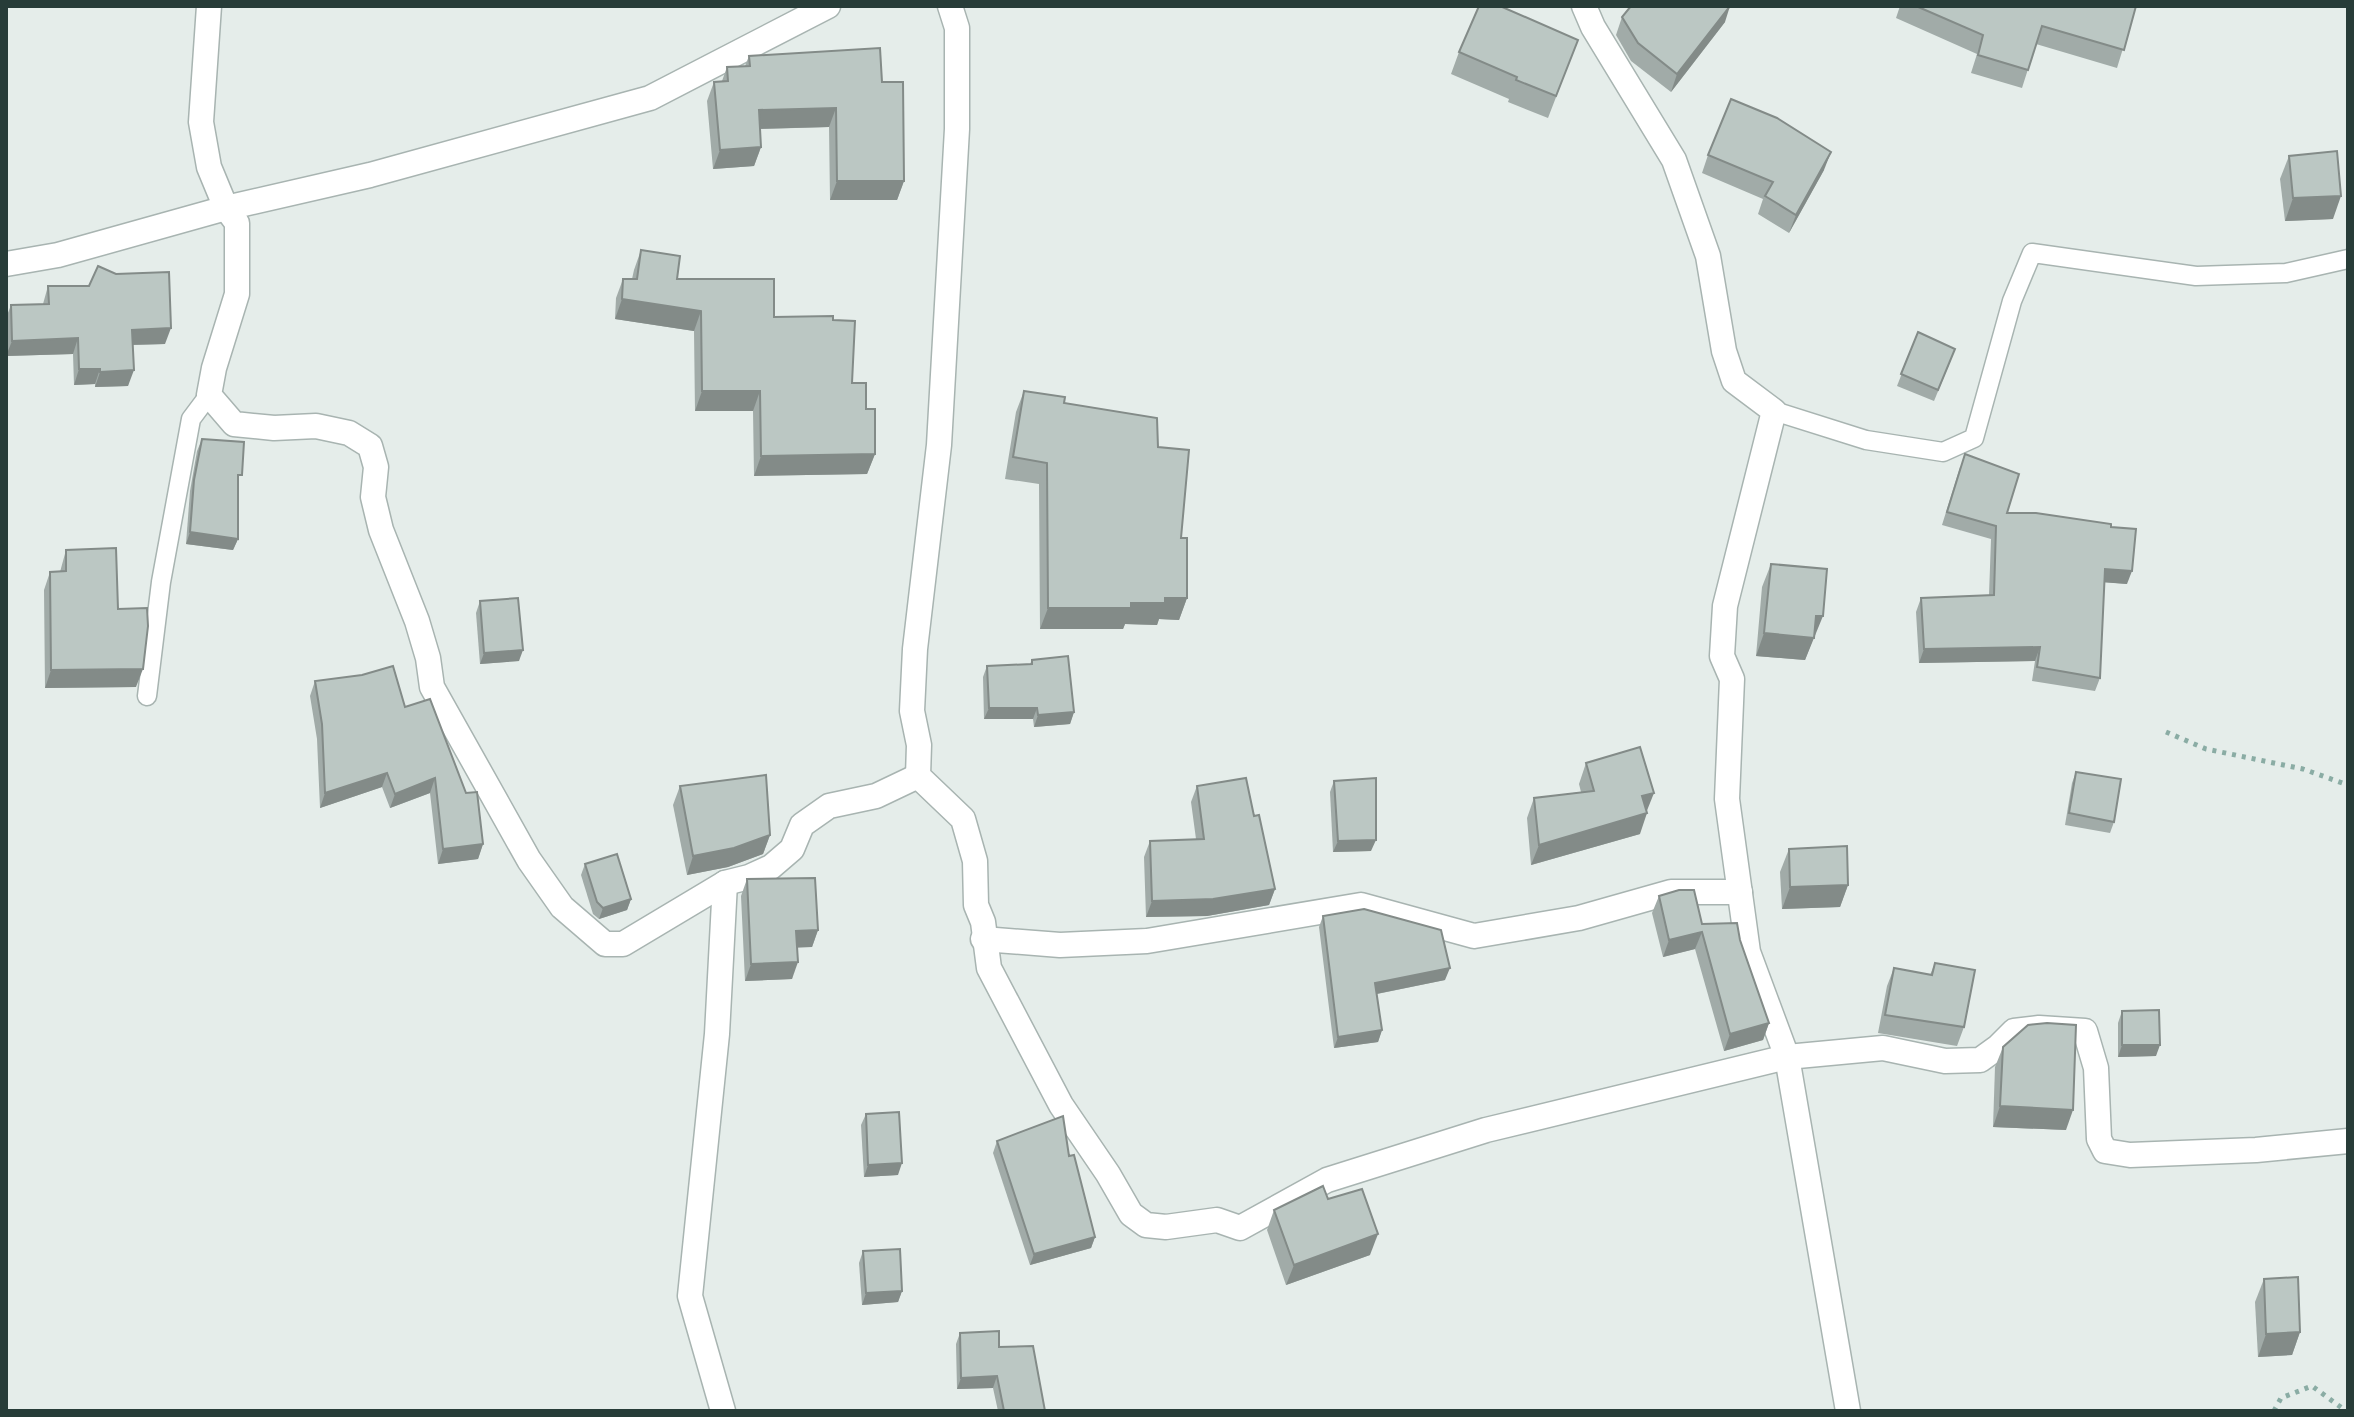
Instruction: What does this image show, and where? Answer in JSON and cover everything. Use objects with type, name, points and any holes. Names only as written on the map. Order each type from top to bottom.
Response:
[{"type":"street","points":[[209,6],[201,122],[209,167],[226,208],[237,223],[237,294],[209,395],[234,424],[274,428],[316,426],[349,433],[370,446],[376,467],[373,497],[381,530],[417,621],[428,658],[432,687],[529,860],[562,907],[605,944],[623,944],[725,883],[771,867],[792,849],[802,825],[829,806],[876,796],[918,776]]},
{"type":"street","points":[[6,264],[58,255],[226,208],[370,175],[650,98],[828,6]]},
{"type":"street","points":[[950,6],[957,28],[957,129],[939,445],[915,649],[912,711],[919,745],[918,776],[963,819],[975,861],[976,905],[983,922],[989,968],[1061,1105],[1131,1214],[1146,1225],[1166,1227],[1217,1220],[1240,1228],[1327,1180],[1486,1130],[1787,1057],[1883,1048],[1945,1061],[1980,1060],[2014,1031],[2039,1028],[2085,1031],[2096,1068],[2099,1139],[2105,1151],[2145,1155],[2256,1150],[2348,1141]]},
{"type":"street","points":[[1584,6],[1593,27],[1674,160],[1708,256],[1724,351],[1734,381],[1774,411],[1725,606],[1722,656],[1732,679],[1727,799],[1748,952],[1787,1057],[1848,1411]]},
{"type":"street","points":[[723,1411],[690,1296],[717,1034],[725,883]]},
{"type":"street","points":[[983,939],[1060,945],[1147,941],[1361,905],[1474,936],[1579,918],[1671,892],[1740,892]]},
{"type":"lane","points":[[1774,411],[1866,440],[1943,452],[1974,438],[2012,301],[2032,253],[2196,276],[2286,273],[2348,259]]},
{"type":"lane","points":[[147,696],[161,582],[191,419],[209,395]]},
{"type":"path","points":[[2166,732],[2206,749],[2303,769],[2348,785]]},
{"type":"path","points":[[2274,1411],[2281,1398],[2312,1386],[2346,1411]]},
{"type":"building","points":[[1479,6],[1500,6],[1578,40],[1556,96],[1459,52]]},
{"type":"building","points":[[1631,6],[1730,6],[1677,74],[1638,43],[1622,17]]},
{"type":"building","points":[[1916,6],[2136,6],[2124,50],[2042,26],[2028,70],[1978,55],[1983,35]]},
{"type":"building","points":[[880,48],[882,82],[903,82],[904,181],[837,181],[836,108],[759,110],[761,147],[720,150],[714,82],[728,81],[727,67],[750,66],[749,56]]},
{"type":"building","points":[[1731,99],[1777,118],[1831,152],[1796,215],[1765,196],[1773,182],[1708,155]]},
{"type":"building","points":[[2337,151],[2341,196],[2293,198],[2289,156]]},
{"type":"building","points":[[641,250],[680,256],[677,279],[774,279],[774,317],[833,316],[833,320],[855,321],[852,383],[866,383],[866,409],[875,409],[875,454],[761,456],[760,391],[702,391],[701,311],[622,299],[623,279],[637,279]]},
{"type":"building","points":[[98,266],[116,274],[169,272],[171,328],[132,330],[134,370],[100,372],[100,369],[79,369],[78,338],[12,341],[11,305],[49,304],[48,286],[89,286]]},
{"type":"building","points":[[1918,332],[1955,349],[1938,390],[1901,374]]},
{"type":"building","points":[[1024,391],[1065,397],[1064,403],[1157,418],[1158,447],[1189,450],[1181,538],[1187,538],[1187,598],[1165,598],[1165,603],[1131,603],[1131,608],[1048,608],[1047,463],[1013,457]]},
{"type":"building","points":[[202,439],[244,442],[242,475],[238,475],[238,539],[190,532],[194,480]]},
{"type":"building","points":[[1965,454],[2019,474],[2007,513],[2036,513],[2136,529],[2132,571],[2105,569],[2100,678],[2037,667],[2040,647],[1924,649],[1921,598],[1994,595],[1996,526],[1947,512]]},
{"type":"building","points":[[116,548],[118,609],[147,608],[143,669],[51,670],[50,572],[66,571],[66,550]]},
{"type":"building","points":[[1771,564],[1827,569],[1823,616],[1816,616],[1814,638],[1764,633]]},
{"type":"building","points":[[518,598],[523,650],[484,653],[480,601]]},
{"type":"building","points":[[1068,656],[1074,712],[1038,715],[1037,708],[989,708],[987,666],[1032,664],[1032,660]]},
{"type":"building","points":[[393,666],[405,707],[430,699],[466,793],[477,792],[483,844],[443,849],[435,778],[395,794],[387,773],[325,793],[322,724],[315,681],[362,675]]},
{"type":"building","points":[[1640,747],[1654,793],[1642,796],[1647,813],[1539,845],[1534,798],[1594,791],[1586,763]]},
{"type":"building","points":[[2076,772],[2121,779],[2114,822],[2069,813]]},
{"type":"building","points":[[766,775],[770,835],[734,848],[693,856],[680,786]]},
{"type":"building","points":[[1246,778],[1254,816],[1259,815],[1275,889],[1213,899],[1152,901],[1150,841],[1204,839],[1197,786]]},
{"type":"building","points":[[1376,778],[1376,840],[1338,841],[1334,781]]},
{"type":"building","points":[[1847,846],[1848,885],[1790,887],[1789,849]]},
{"type":"building","points":[[617,854],[631,899],[603,908],[597,902],[585,864]]},
{"type":"building","points":[[815,878],[818,930],[796,931],[798,962],[751,964],[747,879]]},
{"type":"building","points":[[1679,890],[1694,890],[1702,924],[1737,923],[1769,1023],[1730,1034],[1702,932],[1669,940],[1659,896]]},
{"type":"building","points":[[1364,909],[1441,930],[1450,968],[1375,983],[1382,1030],[1338,1037],[1323,916]]},
{"type":"building","points":[[1935,963],[1975,970],[1964,1027],[1885,1015],[1894,968],[1932,975]]},
{"type":"building","points":[[2159,1010],[2160,1045],[2122,1045],[2122,1011]]},
{"type":"building","points":[[2028,1025],[2076,1025],[2073,1110],[2000,1106],[2003,1047]]},
{"type":"building","points":[[899,1112],[902,1163],[868,1165],[866,1114]]},
{"type":"building","points":[[1063,1116],[1069,1156],[1074,1155],[1095,1237],[1034,1254],[997,1141]]},
{"type":"building","points":[[1323,1186],[1328,1199],[1362,1189],[1378,1234],[1294,1265],[1274,1210]]},
{"type":"building","points":[[900,1249],[902,1291],[866,1293],[863,1251]]},
{"type":"building","points":[[2298,1277],[2300,1332],[2266,1334],[2264,1279]]},
{"type":"building","points":[[999,1331],[999,1347],[1033,1346],[1045,1411],[1004,1411],[997,1376],[961,1378],[960,1333]]}]
